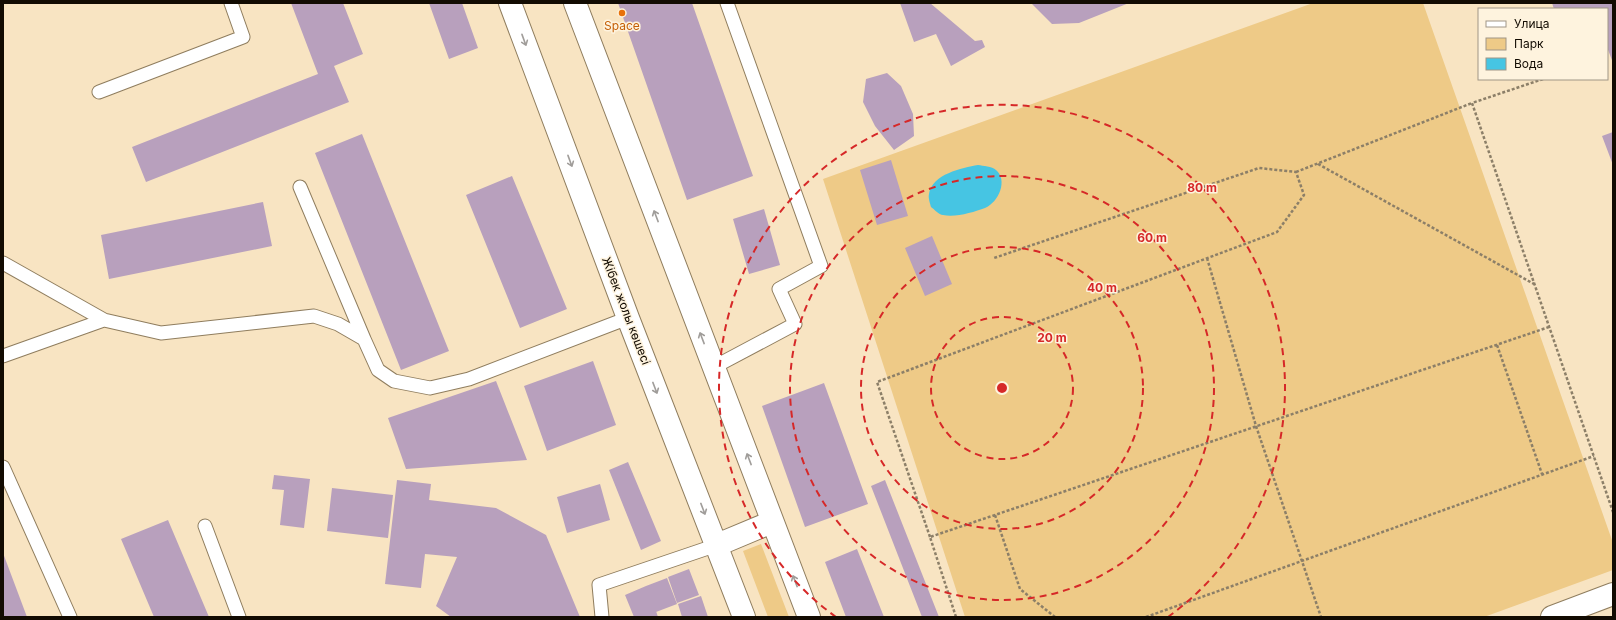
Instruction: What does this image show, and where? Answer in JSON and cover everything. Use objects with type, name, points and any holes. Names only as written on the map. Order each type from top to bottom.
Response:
[{"type":"main road","name":"Жібек жолы көшесі","points":[[510,3],[628,318],[744,617]]},
{"type":"main road","points":[[576,3],[809,617]]},
{"type":"main road","points":[[717,545],[772,522]]},
{"type":"main road","points":[[1552,617],[1613,594]]},
{"type":"lane","points":[[100,92],[243,37],[231,3]]},
{"type":"lane","points":[[714,367],[795,324],[779,289],[821,266],[727,3]]},
{"type":"lane","points":[[300,187],[378,370],[394,382],[430,388],[469,379],[628,318]]},
{"type":"lane","points":[[3,263],[104,320],[162,333],[314,316],[338,324],[364,339]]},
{"type":"lane","points":[[3,356],[104,320]]},
{"type":"lane","points":[[3,467],[70,617]]},
{"type":"lane","points":[[205,526],[239,617]]},
{"type":"lane","points":[[602,617],[599,585],[717,545]]},
{"type":"path","points":[[994,258],[1259,168],[1296,172],[1472,103],[1540,80]]},
{"type":"path","points":[[1472,103],[1613,512]]},
{"type":"path","points":[[1318,164],[1534,285]]},
{"type":"path","points":[[956,617],[877,382],[1277,232],[1304,195],[1296,172]]},
{"type":"path","points":[[1207,258],[1256,426],[1320,617]]},
{"type":"path","points":[[930,537],[1549,327]]},
{"type":"path","points":[[1497,345],[1542,474]]},
{"type":"path","points":[[1146,617],[1594,456]]},
{"type":"path","points":[[995,515],[1020,589],[1055,617]]},
{"type":"green space","points":[[1313,3],[1423,3],[1613,543],[1613,570],[1484,617],[965,617],[823,179]]},
{"type":"green space","points":[[761,544],[789,617],[768,617],[743,551]]},
{"type":"water","points":[[978,165],[990,167],[1000,174],[1000,190],[998,196],[990,205],[975,211],[953,216],[941,215],[931,207],[929,194],[931,187],[936,181],[956,170]]},
{"type":"building","points":[[291,3],[343,3],[363,54],[334,66],[349,102],[146,182],[132,147],[318,74]]},
{"type":"building","points":[[429,3],[462,3],[478,48],[449,59]]},
{"type":"building","points":[[618,3],[692,3],[753,176],[687,200]]},
{"type":"building","points":[[900,3],[930,3],[975,41],[982,40],[985,47],[951,66],[936,34],[914,42]]},
{"type":"building","points":[[1031,3],[1129,3],[1079,23],[1052,24]]},
{"type":"building","points":[[1552,3],[1613,3],[1613,63],[1608,50],[1608,8],[1554,8]]},
{"type":"building","points":[[887,73],[901,86],[913,114],[914,136],[894,150],[875,126],[863,102],[866,79]]},
{"type":"building","points":[[1613,132],[1613,165],[1602,136]]},
{"type":"building","points":[[362,134],[449,351],[401,370],[315,153]]},
{"type":"building","points":[[891,160],[908,216],[877,225],[860,170]]},
{"type":"building","points":[[512,176],[567,309],[520,328],[466,195]]},
{"type":"building","points":[[263,202],[272,246],[109,279],[101,235]]},
{"type":"building","points":[[764,209],[780,265],[749,274],[733,219]]},
{"type":"building","points":[[932,236],[952,284],[925,296],[905,248]]},
{"type":"building","points":[[593,361],[616,425],[547,451],[524,386]]},
{"type":"building","points":[[496,381],[527,460],[406,469],[388,418]]},
{"type":"building","points":[[824,383],[868,504],[805,527],[762,406]]},
{"type":"building","points":[[628,462],[661,541],[641,550],[609,470]]},
{"type":"building","points":[[274,475],[310,479],[304,528],[280,525],[284,490],[272,489]]},
{"type":"building","points":[[397,480],[431,484],[429,500],[496,508],[546,535],[580,617],[451,617],[436,606],[457,557],[425,554],[421,588],[385,584]]},
{"type":"building","points":[[885,480],[939,617],[922,617],[871,486]]},
{"type":"building","points":[[600,484],[610,520],[567,533],[557,497]]},
{"type":"building","points":[[332,488],[393,495],[388,538],[327,531]]},
{"type":"building","points":[[168,520],[209,617],[154,617],[121,539]]},
{"type":"building","points":[[857,549],[884,617],[846,617],[825,562]]},
{"type":"building","points":[[3,553],[27,617],[3,617]]},
{"type":"building","points":[[689,569],[699,595],[677,603],[668,577]]},
{"type":"building","points":[[667,578],[677,604],[656,612],[646,586]]},
{"type":"building","points":[[646,586],[658,617],[634,617],[625,595]]},
{"type":"building","points":[[701,596],[708,617],[682,617],[678,604]]},
{"type":"place","name":"Space","points":[[622,13]]}]
